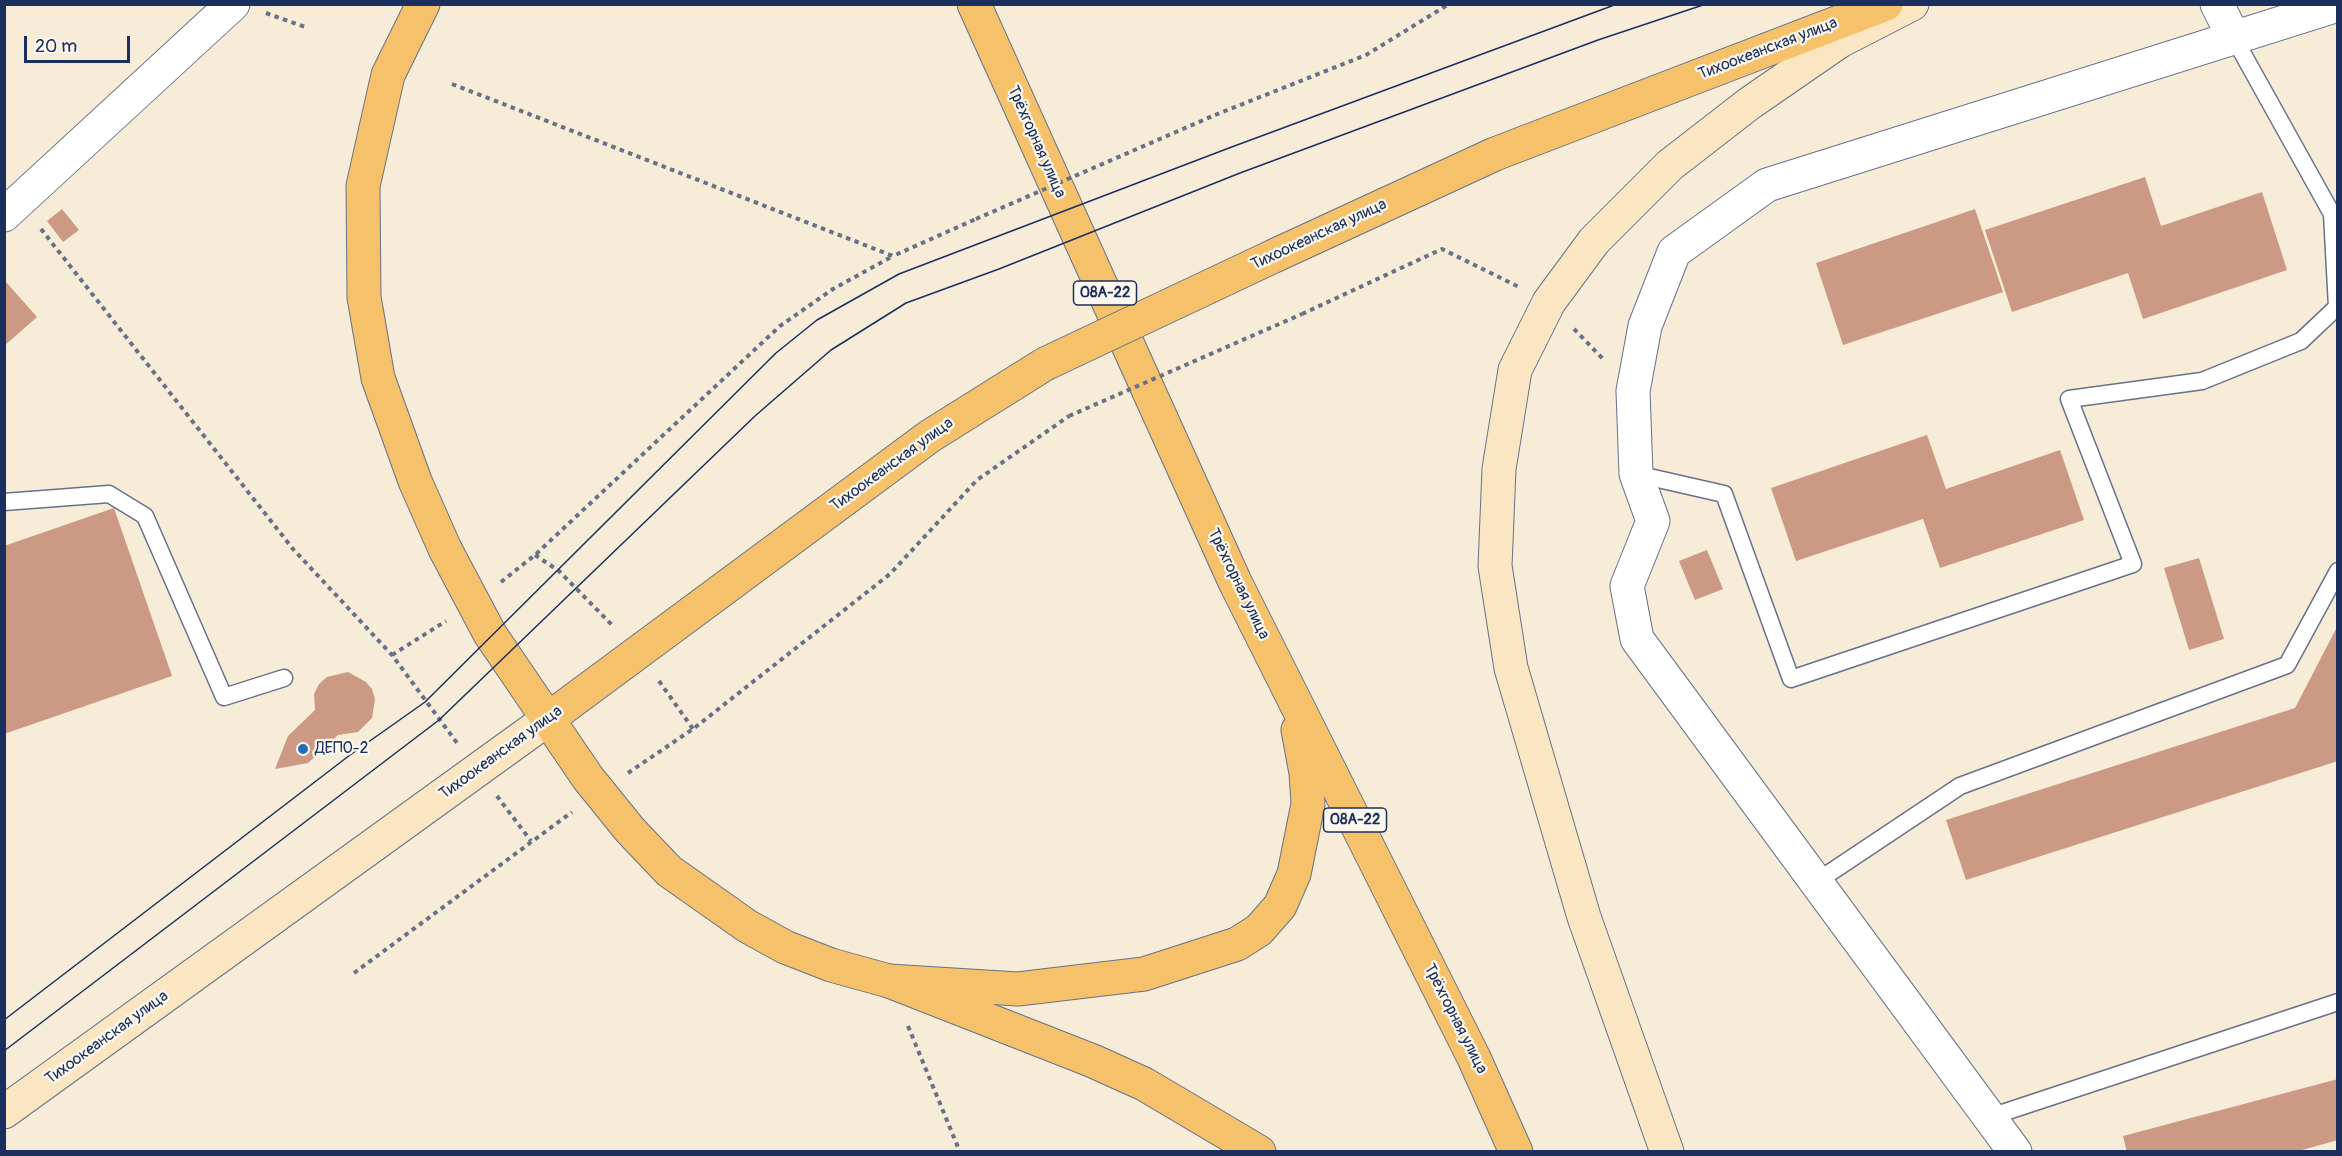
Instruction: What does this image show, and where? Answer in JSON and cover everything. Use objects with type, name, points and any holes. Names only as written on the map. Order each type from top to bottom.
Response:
[{"type":"main road","points":[[423,4],[388,75],[363,186],[364,297],[378,378],[411,471],[445,549],[490,634],[600,793],[630,830],[669,871],[747,926],[785,947],[831,965],[889,981],[1072,1052],[1144,1084],[1259,1152]]},
{"type":"main road","name":"Трёхгорная улица","points":[[974,4],[1235,582],[1474,1058],[1526,1152]]},
{"type":"main road","name":"Тихоокеанская улица","points":[[4,1112],[548,719],[930,436],[1045,364],[1495,154],[1886,4]]},
{"type":"main road","points":[[1667,1152],[1584,917],[1512,668],[1495,566],[1499,469],[1515,370],[1549,302],[1594,241],[1670,165],[1750,103],[1840,41],[1912,4]]},
{"type":"main road","points":[[889,981],[1018,989],[1144,974],[1222,951],[1259,930],[1280,906],[1294,874],[1303,837],[1308,804],[1306,773],[1300,737],[1285,696],[1235,582]]},
{"type":"main road","name":"08А-22","points":[[1474,1058],[1516,1152]]},
{"type":"street","points":[[2217,4],[2234,38]]},
{"type":"street","points":[[2015,1152],[1637,639],[1627,586],[1653,521],[1636,474],[1633,392],[1645,326],[1674,252],[1767,185],[2337,5]]},
{"type":"street","points":[[12,209],[248,8]]},
{"type":"lane","points":[[1636,474],[1724,494],[1791,679],[2133,564],[2069,399],[2202,381],[2301,341],[2337,307],[2332,214],[2234,38]]},
{"type":"lane","points":[[4,502],[109,494],[145,516],[224,697],[284,678]]},
{"type":"lane","points":[[1816,882],[1960,786],[2287,664],[2337,572]]},
{"type":"lane","points":[[1990,1117],[2337,1002]]},
{"type":"path","points":[[392,655],[474,604],[535,555],[780,326],[833,289],[893,256],[976,219],[1215,115],[1366,55],[1449,4]]},
{"type":"path","points":[[248,8],[305,27]]},
{"type":"path","points":[[452,84],[893,256]]},
{"type":"path","points":[[12,209],[293,549],[392,655],[531,841]]},
{"type":"path","points":[[354,973],[531,841],[693,729],[890,574],[977,480],[1069,416],[1302,314],[1442,249],[1549,302],[1633,392]]},
{"type":"path","points":[[889,981],[960,1152]]},
{"type":"building","points":[[2145,177],[2161,226],[2262,192],[2287,270],[2143,319],[2128,273],[2012,312],[1985,230]]},
{"type":"building","points":[[62,209],[79,230],[63,242],[47,221]]},
{"type":"building","points":[[1975,209],[2003,292],[1843,345],[1816,263]]},
{"type":"building","points":[[6,282],[37,317],[4,346],[4,283]]},
{"type":"building","points":[[1927,435],[1946,489],[2060,450],[2084,520],[1940,568],[1923,519],[1796,561],[1771,488]]},
{"type":"building","points":[[114,508],[172,676],[4,734],[4,546]]},
{"type":"building","points":[[1707,550],[1723,589],[1695,600],[1679,561]]},
{"type":"building","points":[[2199,558],[2224,639],[2189,650],[2164,568]]},
{"type":"building","points":[[2338,625],[2338,761],[1966,880],[1946,820],[2295,708]]},
{"type":"building","points":[[348,672],[366,682],[372,689],[375,699],[372,718],[358,732],[338,735],[308,763],[275,769],[288,736],[315,710],[314,694],[319,684],[327,677]]},
{"type":"building","points":[[2338,1079],[2338,1140],[2295,1152],[2127,1152],[2123,1136]]},
{"type":"tram line","points":[[4,1020],[350,755],[425,702],[776,353],[817,320],[899,274],[1617,4]]},
{"type":"tram line","points":[[4,1051],[439,720],[755,416],[831,350],[906,303],[999,269],[1240,173],[1598,40],[1706,4]]},
{"type":"place","name":"ДЕПО-2","points":[[303,749]]}]
